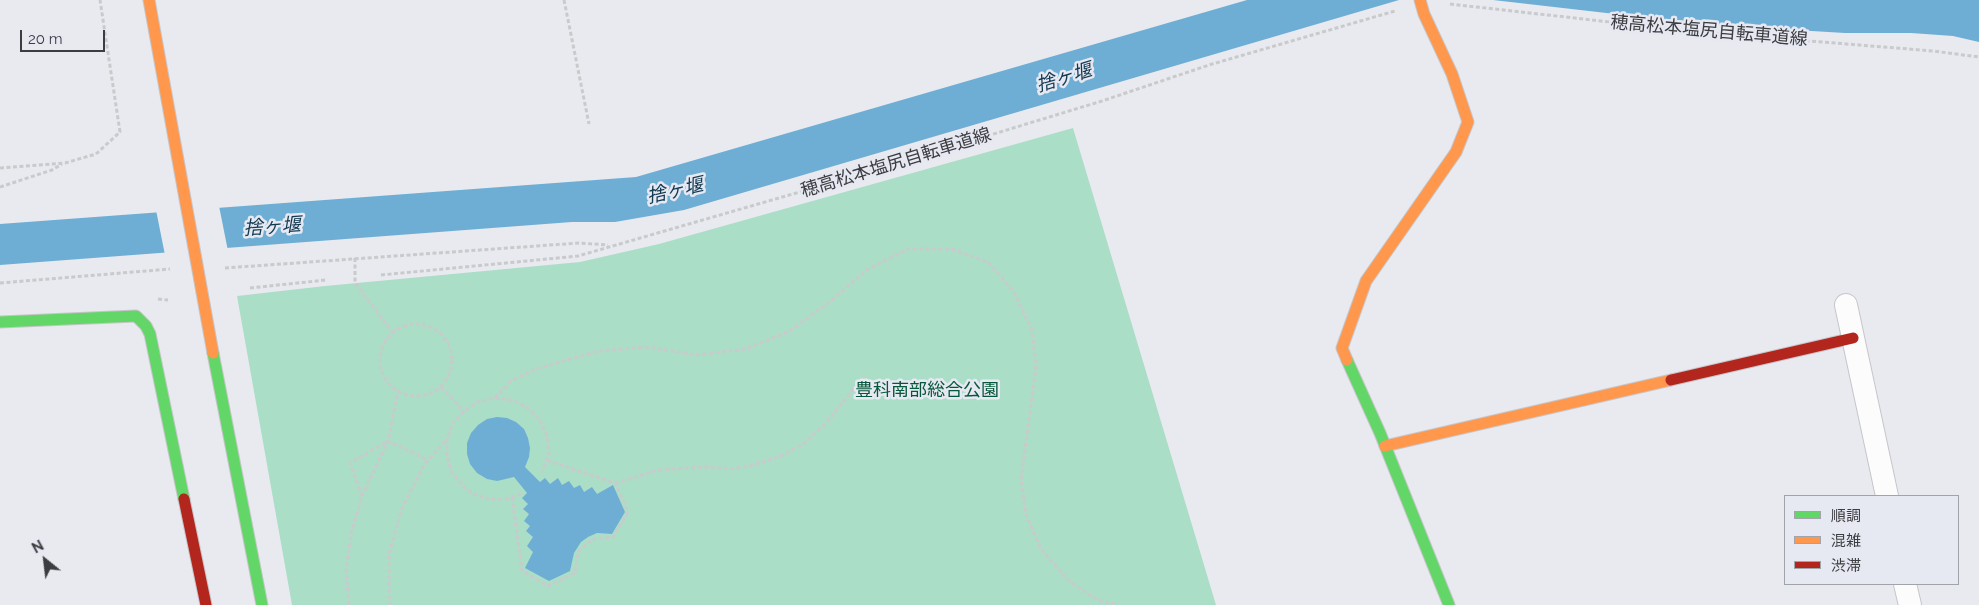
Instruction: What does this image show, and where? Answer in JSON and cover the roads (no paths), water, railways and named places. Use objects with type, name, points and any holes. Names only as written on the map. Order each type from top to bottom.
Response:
[{"type":"street","points":[[149,0],[195,262],[262,605]]},
{"type":"street","points":[[1420,0],[1424,14],[1452,74],[1468,122],[1456,152],[1366,281],[1342,348],[1385,446],[1449,605]]},
{"type":"street","points":[[1846,305],[1886,495]]},
{"type":"street","points":[[0,322],[136,316],[146,326],[150,334],[206,605]]},
{"type":"street","points":[[1385,446],[1853,338]]},
{"type":"street","points":[[1905,585],[1910,605]]},
{"type":"water","name":"捨ヶ堰","points":[[1247,0],[1399,0],[684,210],[615,222],[572,222],[0,265],[0,224],[636,177]]},
{"type":"water","points":[[1493,0],[1979,0],[1979,42],[1953,36],[1911,33],[1845,33],[1711,25]]},
{"type":"water","points":[[507,418],[516,422],[524,429],[530,448],[525,467],[540,482],[545,478],[550,484],[558,478],[562,485],[569,481],[574,488],[580,485],[584,492],[592,487],[597,494],[613,485],[625,512],[612,534],[597,533],[581,542],[574,553],[570,571],[549,581],[525,568],[533,552],[527,546],[533,537],[526,531],[530,526],[524,521],[529,514],[523,509],[528,504],[522,498],[527,493],[514,477],[497,481],[487,479],[477,473],[470,464],[467,454],[467,443],[471,433],[487,419]]},
{"type":"park label","name":"豊科南部総合公園","points":[[927,391]]}]
